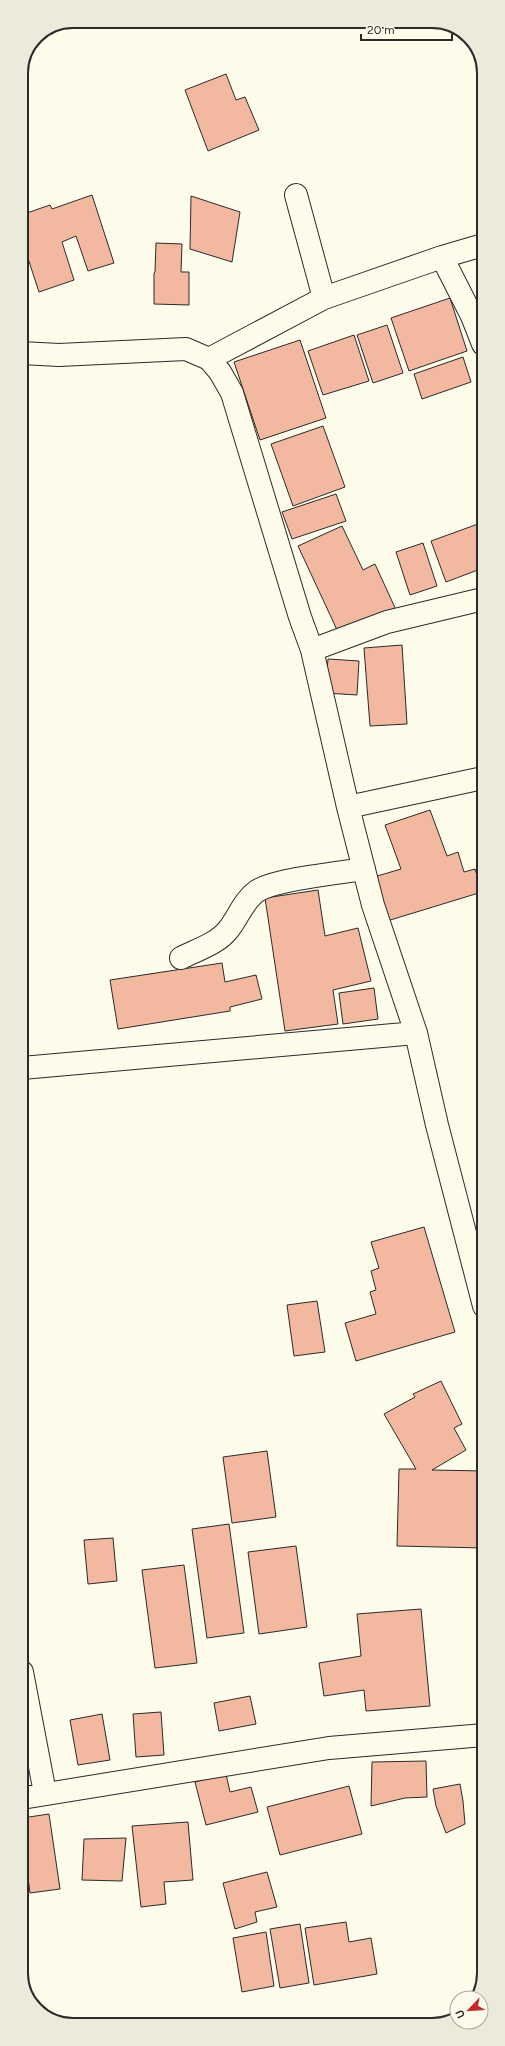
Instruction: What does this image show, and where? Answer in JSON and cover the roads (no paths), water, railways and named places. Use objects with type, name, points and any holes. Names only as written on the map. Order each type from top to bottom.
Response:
[{"type":"street","points":[[296,195],[324,298]]},
{"type":"street","points":[[209,359],[324,298],[442,257],[477,247]]},
{"type":"street","points":[[442,257],[477,329]]},
{"type":"street","points":[[28,353],[59,355],[186,349],[209,359],[220,372],[232,393],[298,610],[312,650],[348,807],[373,905],[416,1033],[437,1125],[477,1279]]},
{"type":"street","points":[[312,650],[387,622],[477,601]]},
{"type":"street","points":[[348,807],[477,779]]},
{"type":"street","points":[[181,958],[220,938],[228,930],[246,903],[257,892],[271,884],[364,869]]},
{"type":"street","points":[[28,1067],[416,1033]]},
{"type":"street","points":[[28,1704],[45,1793]]},
{"type":"street","points":[[28,1797],[329,1748],[477,1736]]}]
